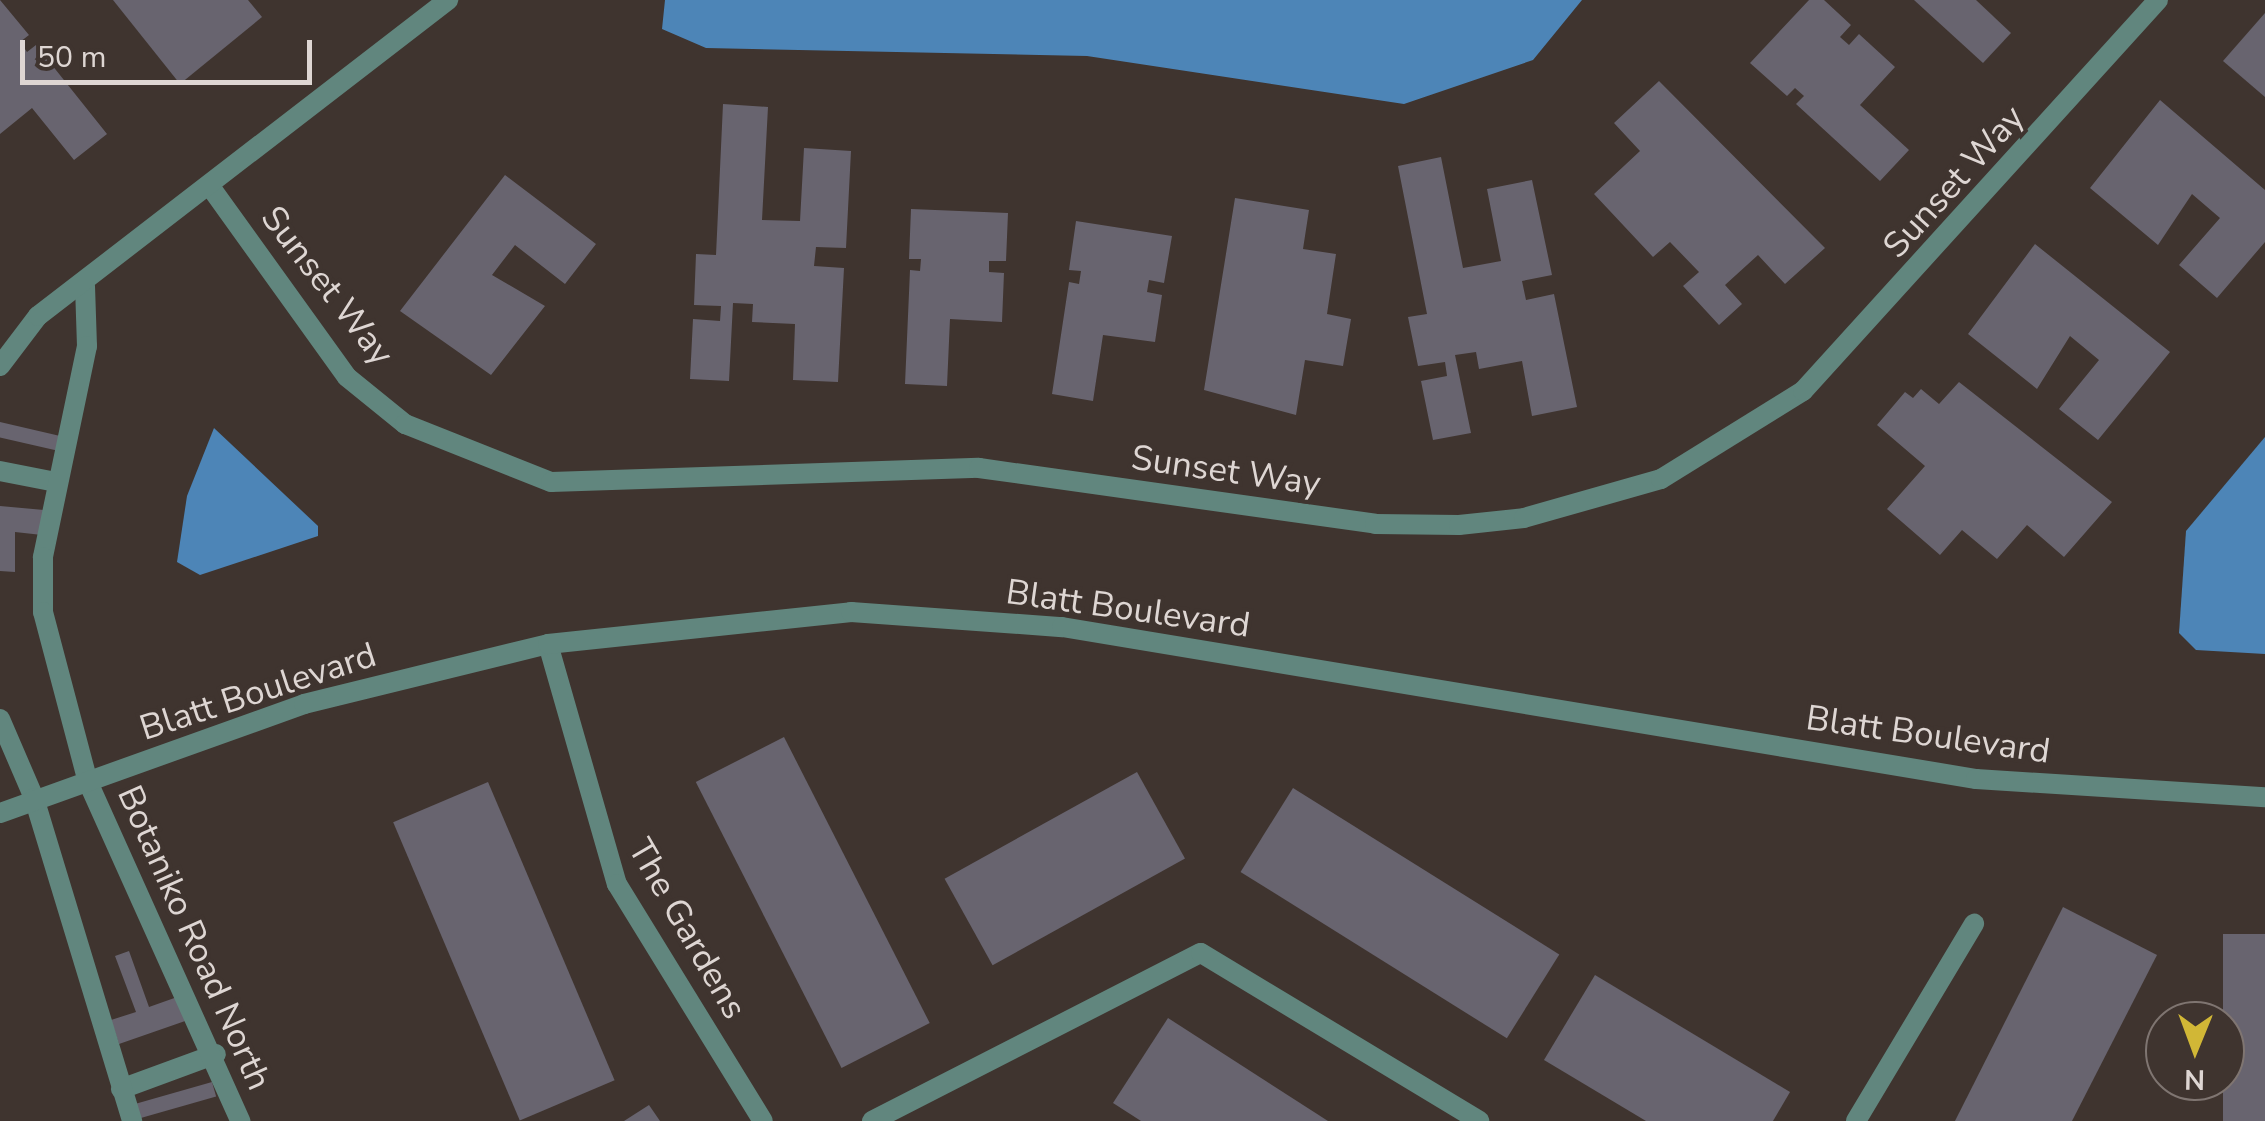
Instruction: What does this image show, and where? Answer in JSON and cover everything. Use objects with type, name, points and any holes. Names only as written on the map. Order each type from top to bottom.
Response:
[{"type":"street","points":[[0,366],[38,316],[85,286],[448,0]]},
{"type":"street","name":"Sunset Way","points":[[209,185],[348,377],[406,424],[551,482],[979,468],[1375,524],[1476,523],[1660,479],[1803,390],[2158,0]]},
{"type":"street","name":"Botaniko Road North","points":[[85,286],[87,346],[56,482],[42,612],[88,782],[216,1054],[240,1121]]},
{"type":"street","points":[[0,470],[56,482]]},
{"type":"street","name":"Blatt Boulevard","points":[[0,813],[304,704],[548,644],[851,612],[1062,628],[1976,779],[2265,798]]},
{"type":"street","name":"The Gardens","points":[[548,644],[617,884],[763,1121]]},
{"type":"street","points":[[0,718],[34,798],[132,1121]]},
{"type":"street","points":[[1856,1121],[1974,924]]},
{"type":"street","points":[[872,1121],[1201,953],[1478,1121]]},
{"type":"street","points":[[121,1089],[216,1054]]},
{"type":"water","points":[[665,0],[1582,0],[1533,60],[1404,104],[1087,56],[706,48],[662,29]]},
{"type":"water","points":[[214,428],[318,526],[318,536],[200,575],[177,562],[187,496]]},
{"type":"water","points":[[2265,437],[2265,654],[2196,650],[2179,633],[2186,531]]},
{"type":"building","points":[[0,0],[29,35],[20,42],[27,52],[36,45],[107,134],[74,160],[32,108],[0,134]]},
{"type":"building","points":[[113,0],[248,0],[262,17],[180,84]]},
{"type":"building","points":[[1809,0],[1824,0],[1851,25],[1840,37],[1849,45],[1859,34],[1895,67],[1860,105],[1909,150],[1880,181],[1796,104],[1804,96],[1795,88],[1787,96],[1750,63]]},
{"type":"building","points":[[1914,0],[1976,0],[2011,33],[1983,63]]},
{"type":"building","points":[[2265,13],[2265,97],[2223,61]]},
{"type":"building","points":[[1659,81],[1825,248],[1785,284],[1758,255],[1725,285],[1742,304],[1719,325],[1683,286],[1699,272],[1670,242],[1653,257],[1594,194],[1640,151],[1614,123]]},
{"type":"building","points":[[2160,100],[2265,190],[2265,242],[2217,298],[2179,265],[2220,218],[2192,194],[2158,245],[2090,188]]},
{"type":"building","points":[[723,104],[768,107],[762,220],[800,221],[804,148],[851,151],[846,248],[816,247],[814,266],[844,268],[838,382],[793,380],[795,324],[752,322],[753,304],[733,303],[729,381],[690,379],[693,319],[720,321],[721,306],[694,305],[696,254],[716,255]]},
{"type":"building","points":[[1441,157],[1463,268],[1501,261],[1487,189],[1532,180],[1552,275],[1522,281],[1526,300],[1554,294],[1577,407],[1532,416],[1522,361],[1479,369],[1476,352],[1455,355],[1471,433],[1433,440],[1421,381],[1447,376],[1445,362],[1418,366],[1408,317],[1427,314],[1398,166]]},
{"type":"building","points":[[505,175],[596,244],[565,284],[515,245],[492,275],[545,306],[491,375],[400,311]]},
{"type":"building","points":[[1235,198],[1309,210],[1303,249],[1336,254],[1327,314],[1351,319],[1343,366],[1305,360],[1296,415],[1204,390]]},
{"type":"building","points":[[911,209],[1008,213],[1006,261],[989,261],[989,272],[1004,273],[1002,322],[950,319],[947,386],[905,384],[910,270],[920,271],[921,259],[909,259]]},
{"type":"building","points":[[1076,221],[1172,236],[1164,283],[1149,280],[1147,292],[1162,295],[1155,342],[1103,335],[1093,401],[1052,394],[1069,282],[1079,284],[1081,271],[1069,270]]},
{"type":"building","points":[[2035,244],[2170,352],[2098,440],[2059,409],[2099,360],[2070,336],[2037,389],[1968,334]]},
{"type":"building","points":[[1959,382],[2112,502],[2064,557],[2027,525],[1997,559],[1962,530],[1940,555],[1887,509],[1925,466],[1877,425],[1905,392],[1913,398],[1921,389],[1939,404]]},
{"type":"building","points":[[0,422],[62,436],[59,451],[0,437]]},
{"type":"building","points":[[0,506],[44,510],[42,535],[15,532],[15,572],[0,571]]},
{"type":"building","points":[[784,737],[930,1023],[842,1068],[696,782]]},
{"type":"building","points":[[1137,772],[1185,859],[993,965],[945,879]]},
{"type":"building","points":[[488,782],[615,1080],[520,1120],[393,822]]},
{"type":"building","points":[[1293,788],[1559,954],[1507,1038],[1241,872]]},
{"type":"building","points":[[2063,907],[2157,955],[2072,1121],[1955,1121]]},
{"type":"building","points":[[2223,934],[2265,934],[2265,1121],[2223,1121],[2223,1101],[2245,1101],[2245,1001],[2223,1001]]},
{"type":"building","points":[[129,951],[149,1007],[180,996],[188,1020],[119,1044],[111,1020],[136,1012],[115,956]]},
{"type":"building","points":[[1595,975],[1790,1092],[1773,1121],[1646,1121],[1544,1060]]},
{"type":"building","points":[[1168,1018],[1328,1121],[1141,1121],[1113,1103]]},
{"type":"building","points":[[212,1082],[216,1096],[137,1119],[133,1105]]},
{"type":"building","points":[[649,1105],[660,1121],[624,1121]]}]
